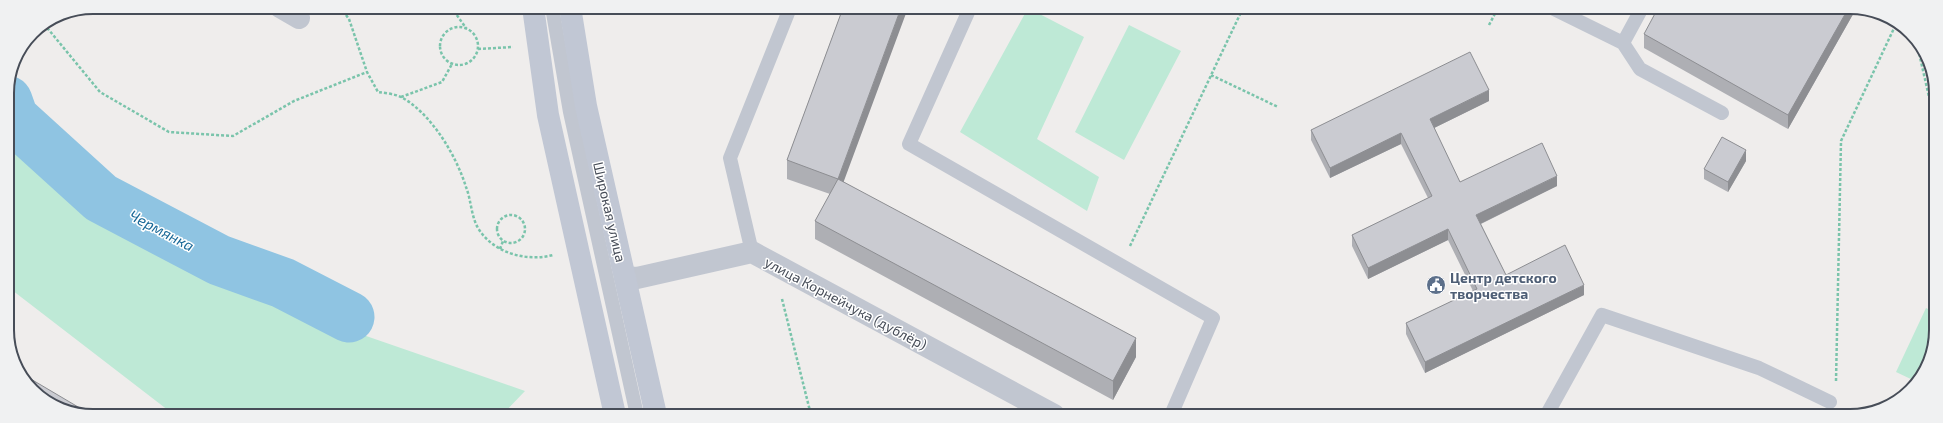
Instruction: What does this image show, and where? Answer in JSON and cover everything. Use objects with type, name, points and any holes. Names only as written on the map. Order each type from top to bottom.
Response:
[{"type":"main road","points":[[533,14],[548,115],[614,409]]},
{"type":"main road","name":"Широкая улица","points":[[571,14],[586,106],[655,409]]},
{"type":"street","name":"улица Корнейчука (дублёр)","points":[[625,278],[638,278],[752,252],[1043,409]]},
{"type":"lane","name":"Широкая улица","points":[[553,14],[570,112],[636,409]]},
{"type":"lane","points":[[752,252],[730,158],[788,14]]},
{"type":"lane","points":[[967,14],[909,144],[1213,318],[1174,409]]},
{"type":"lane","points":[[1564,14],[1623,43],[1640,69],[1722,112]]},
{"type":"lane","points":[[1623,43],[1639,14]]},
{"type":"lane","points":[[1550,409],[1602,315],[1759,368],[1830,402]]},
{"type":"path","points":[[345,14],[349,19],[367,72],[378,92],[400,97],[421,110],[457,163],[466,186],[478,227],[500,249],[522,257],[545,257],[559,254]]},
{"type":"path","points":[[456,14],[466,28],[473,33],[477,41],[478,49],[474,57],[468,63],[460,65],[452,64],[444,59],[440,52],[440,43],[443,35],[449,30],[457,27],[466,28]]},
{"type":"path","points":[[1122,265],[1240,14]]},
{"type":"path","points":[[1489,26],[1495,14]]},
{"type":"path","points":[[1836,385],[1841,141],[1894,27]]},
{"type":"path","points":[[48,28],[100,92],[169,132],[233,136],[294,101],[367,72]]},
{"type":"path","points":[[478,49],[515,47]]},
{"type":"path","points":[[1920,58],[1929,97]]},
{"type":"path","points":[[400,97],[442,82],[452,64]]},
{"type":"path","points":[[1211,75],[1278,107]]},
{"type":"path","points":[[500,249],[502,241],[497,234],[497,225],[502,218],[510,214],[519,217],[525,224],[525,233],[520,241],[512,244],[502,241]]},
{"type":"path","points":[[774,265],[810,409]]},
{"type":"green space","points":[[1025,14],[1040,14],[1084,37],[1037,139],[1099,177],[1087,211],[960,132]]},
{"type":"green space","points":[[1129,25],[1181,51],[1124,160],[1075,132]]},
{"type":"green space","points":[[14,134],[106,217],[317,319],[525,391],[508,409],[167,409],[14,292]]},
{"type":"green space","points":[[1926,308],[1929,310],[1929,330],[1923,360],[1916,374],[1911,379],[1896,372]]},
{"type":"building","points":[[841,14],[899,14],[838,179],[787,160]]},
{"type":"building","points":[[1655,14],[1845,14],[1788,115],[1644,34]]},
{"type":"building","points":[[1470,52],[1489,90],[1430,119],[1460,182],[1542,143],[1557,176],[1476,215],[1506,275],[1565,245],[1584,285],[1425,362],[1406,323],[1477,289],[1448,229],[1368,268],[1352,235],[1432,196],[1401,133],[1330,168],[1311,130]]},
{"type":"building","points":[[1722,137],[1746,150],[1728,182],[1704,169]]},
{"type":"building","points":[[838,179],[1136,338],[1113,381],[815,221]]},
{"type":"building","points":[[31,379],[78,407],[58,401],[45,393]]},
{"type":"waterway","name":"Чермянка","points":[[14,119],[101,198],[219,260],[283,283],[349,317]]},
{"type":"place","name":"Центр детского творчества","points":[[1436,285]]}]
